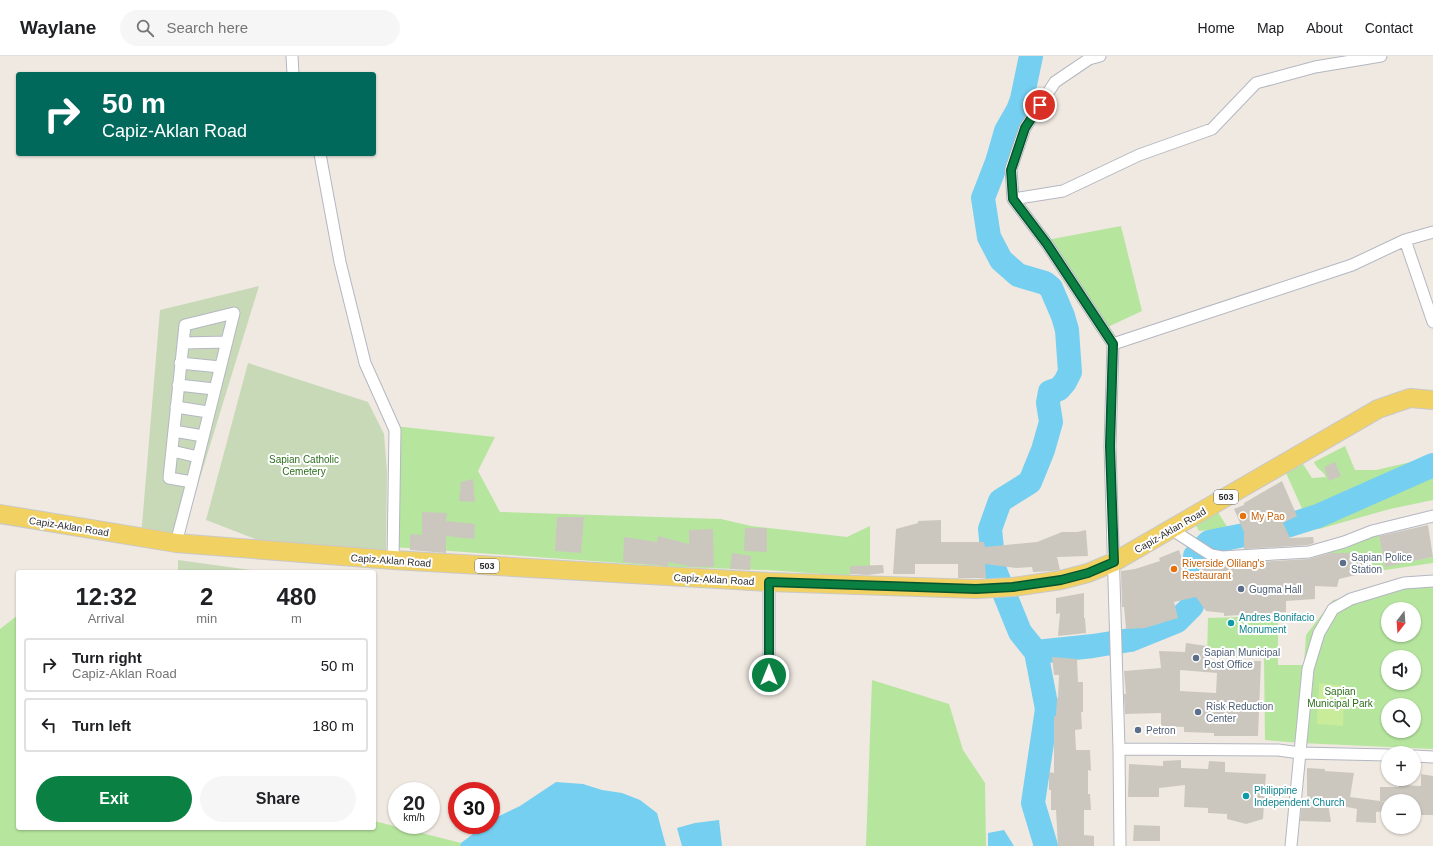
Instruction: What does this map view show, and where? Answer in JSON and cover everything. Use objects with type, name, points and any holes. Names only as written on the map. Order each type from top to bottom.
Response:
[{"type":"main road","name":"Capiz-Aklan Road","points":[[0,514],[176,543],[393,560],[769,582],[976,589],[1013,587],[1061,580],[1088,573],[1114,562],[1378,409],[1410,398],[1433,400]]},
{"type":"street","points":[[292,56],[293,72]]},
{"type":"street","points":[[1100,56],[1089,59],[1055,82],[1025,128],[1011,170],[1013,199],[1047,244],[1113,344],[1110,446],[1117,664],[1120,846]]},
{"type":"street","points":[[1013,199],[1064,191],[1139,155],[1212,129],[1256,83],[1315,66],[1381,56]]},
{"type":"street","points":[[320,156],[340,262],[365,363],[395,430],[393,560]]},
{"type":"street","points":[[1113,344],[1352,265],[1405,240],[1433,232]]},
{"type":"street","points":[[1405,240],[1433,322]]},
{"type":"street","points":[[176,543],[192,482],[214,388],[234,313],[185,325],[169,478],[192,482]]},
{"type":"street","points":[[183,343],[227,342]]},
{"type":"street","points":[[180,363],[220,367]]},
{"type":"street","points":[[178,385],[214,388]]},
{"type":"street","points":[[176,407],[208,412]]},
{"type":"street","points":[[174,431],[203,436]]},
{"type":"street","points":[[172,451],[198,456]]},
{"type":"street","points":[[1171,529],[1211,556],[1222,557],[1309,552],[1344,542],[1372,530],[1433,516]]},
{"type":"street","points":[[1291,846],[1308,669],[1319,633],[1333,609],[1351,599],[1404,583],[1433,580]]},
{"type":"street","points":[[769,582],[769,675]]},
{"type":"street","points":[[1119,749],[1278,750],[1300,753],[1381,755]]},
{"type":"street","points":[[1421,756],[1433,756]]},
{"type":"green space","points":[[1121,226],[1142,311],[1097,332],[1042,241]]},
{"type":"green space","points":[[259,286],[180,543],[141,537],[160,310]]},
{"type":"green space","name":"Sapian Catholic Cemetery","points":[[248,363],[368,402],[384,434],[387,472],[386,550],[258,540],[206,520]]},
{"type":"green space","points":[[394,426],[495,437],[478,471],[500,512],[721,519],[751,526],[847,537],[870,526],[870,566],[850,566],[850,576],[767,570],[677,567],[393,547]]},
{"type":"green space","points":[[1345,446],[1355,470],[1376,470],[1433,457],[1433,500],[1390,509],[1319,529],[1286,532],[1290,521],[1304,513],[1286,473],[1303,464],[1312,478],[1326,477],[1314,462]]},
{"type":"green space","points":[[1214,506],[1228,528],[1199,531],[1193,520]]},
{"type":"green space","points":[[1378,530],[1385,566],[1433,557],[1433,563],[1364,573],[1360,553],[1325,553],[1324,542]]},
{"type":"green space","points":[[178,560],[251,570],[178,570]]},
{"type":"green space","name":"Sapian Municipal Park","points":[[1433,583],[1433,749],[1421,748],[1421,746],[1381,747],[1265,740],[1264,657],[1207,657],[1208,618],[1278,616],[1278,665],[1304,665],[1306,635],[1333,600]]},
{"type":"green space","points":[[16,617],[16,830],[376,830],[376,822],[388,825],[388,834],[425,834],[461,843],[460,846],[0,846],[0,629]]},
{"type":"green space","points":[[872,680],[949,704],[963,750],[985,783],[986,846],[866,846]]},
{"type":"green space","points":[[1319,683],[1344,686],[1343,726],[1317,724]]},
{"type":"water","points":[[556,782],[583,784],[602,790],[622,793],[640,800],[657,813],[666,846],[460,846],[461,843],[473,834],[500,834],[500,816],[520,806]]},
{"type":"water","points":[[719,820],[722,846],[682,846],[677,828],[695,823]]},
{"type":"water","points":[[1004,830],[1014,846],[988,846],[988,833]]},
{"type":"building","points":[[1335,462],[1341,476],[1329,481],[1324,467]]},
{"type":"building","points":[[473,479],[475,502],[459,501],[461,482]]},
{"type":"building","points":[[1282,481],[1297,516],[1283,523],[1290,538],[1313,537],[1314,543],[1308,545],[1244,549],[1244,532],[1234,509],[1244,505],[1244,503]]},
{"type":"building","points":[[422,512],[447,513],[446,521],[475,524],[474,539],[446,536],[446,553],[410,550],[410,534],[422,535]]},
{"type":"building","points":[[557,517],[584,517],[581,553],[555,551]]},
{"type":"building","points":[[941,520],[941,542],[984,542],[985,547],[1037,542],[1062,532],[1077,532],[1086,530],[1088,556],[1057,557],[1060,570],[1051,571],[1033,572],[1032,567],[1016,568],[985,564],[986,578],[958,578],[958,564],[915,564],[915,574],[893,574],[896,529],[918,523],[918,521]]},
{"type":"building","points":[[1428,525],[1433,557],[1385,567],[1379,536]]},
{"type":"building","points":[[745,528],[767,528],[767,552],[744,551]]},
{"type":"building","points":[[713,529],[714,567],[689,567],[668,562],[668,566],[623,562],[624,537],[657,542],[658,536],[689,544],[689,530]]},
{"type":"building","points":[[1179,550],[1189,581],[1204,565],[1210,562],[1222,564],[1309,559],[1330,553],[1360,553],[1364,573],[1339,579],[1337,587],[1315,586],[1315,599],[1286,601],[1286,612],[1224,616],[1224,613],[1206,611],[1196,597],[1174,602],[1178,618],[1145,628],[1126,629],[1124,607],[1122,607],[1121,571],[1135,569],[1160,561],[1159,558]]},
{"type":"building","points":[[732,553],[751,556],[750,570],[730,569]]},
{"type":"building","points":[[883,565],[884,573],[867,575],[850,574],[850,566]]},
{"type":"building","points":[[1084,593],[1084,618],[1086,633],[1058,636],[1060,613],[1056,614],[1056,598]]},
{"type":"building","points":[[1186,643],[1207,646],[1206,662],[1261,661],[1258,736],[1214,736],[1214,733],[1184,732],[1184,727],[1161,726],[1161,713],[1125,714],[1124,694],[1126,694],[1124,671],[1161,668],[1159,651],[1185,652]],"holes":[[[1180,670],[1217,673],[1216,693],[1180,691]]]},
{"type":"building","points":[[1052,657],[1077,659],[1078,682],[1083,682],[1083,712],[1081,712],[1082,729],[1075,730],[1076,750],[1090,750],[1091,771],[1088,770],[1088,794],[1090,794],[1091,810],[1084,810],[1084,835],[1094,836],[1094,846],[1058,846],[1056,810],[1051,810],[1051,790],[1049,790],[1049,772],[1054,773],[1054,716],[1056,716],[1059,675],[1054,675]]},
{"type":"building","points":[[1181,760],[1181,768],[1208,769],[1209,761],[1225,762],[1225,772],[1266,774],[1263,819],[1246,824],[1227,819],[1227,814],[1208,813],[1208,808],[1184,807],[1185,785],[1159,788],[1159,797],[1128,797],[1129,764],[1163,766],[1163,761]]},
{"type":"building","points":[[1307,768],[1325,769],[1325,771],[1354,773],[1350,797],[1381,801],[1381,812],[1376,812],[1376,823],[1356,822],[1357,809],[1328,803],[1331,822],[1300,821],[1302,803],[1307,804]]},
{"type":"building","points":[[1421,774],[1433,776],[1433,815],[1421,815],[1421,794],[1381,794],[1381,801],[1380,787],[1421,786]]},
{"type":"building","points":[[1134,825],[1160,826],[1160,841],[1133,841]]},
{"type":"waterway","points":[[1031,56],[1022,99],[1018,110],[1006,131],[997,162],[983,198],[989,237],[1001,260],[1018,275],[1045,283],[1051,288],[1063,316],[1067,330],[1070,372],[1065,382],[1059,389],[1050,392],[1048,403],[1051,422],[1043,450],[1030,482],[1000,501],[990,529],[994,568],[1020,632],[1036,652],[1047,709],[1033,803],[1046,846]]},
{"type":"waterway","points":[[1036,652],[1093,646],[1130,640],[1177,621],[1192,606],[1195,556],[1209,542],[1280,528],[1318,516],[1433,465]]},
{"type":"place","name":"My Pao","points":[[1243,516]]},
{"type":"place","name":"Sapian Police Station","points":[[1343,563]]},
{"type":"place","name":"Riverside Olilang's Restaurant","points":[[1174,569]]},
{"type":"place","name":"Gugma Hall","points":[[1241,589]]},
{"type":"place","name":"Andres Bonifacio Monument","points":[[1231,623]]},
{"type":"place","name":"Sapian Municipal Post Office","points":[[1196,658]]},
{"type":"place","name":"Risk Reduction Center","points":[[1198,712]]},
{"type":"place","name":"Petron","points":[[1138,730]]},
{"type":"place","name":"Philippine Independent Church","points":[[1246,796]]},
{"type":"route","points":[[769,675],[769,582],[976,589],[1013,587],[1061,580],[1088,573],[1114,562],[1110,446],[1113,344],[1047,244],[1013,199],[1011,170],[1025,128],[1040,105]]}]
